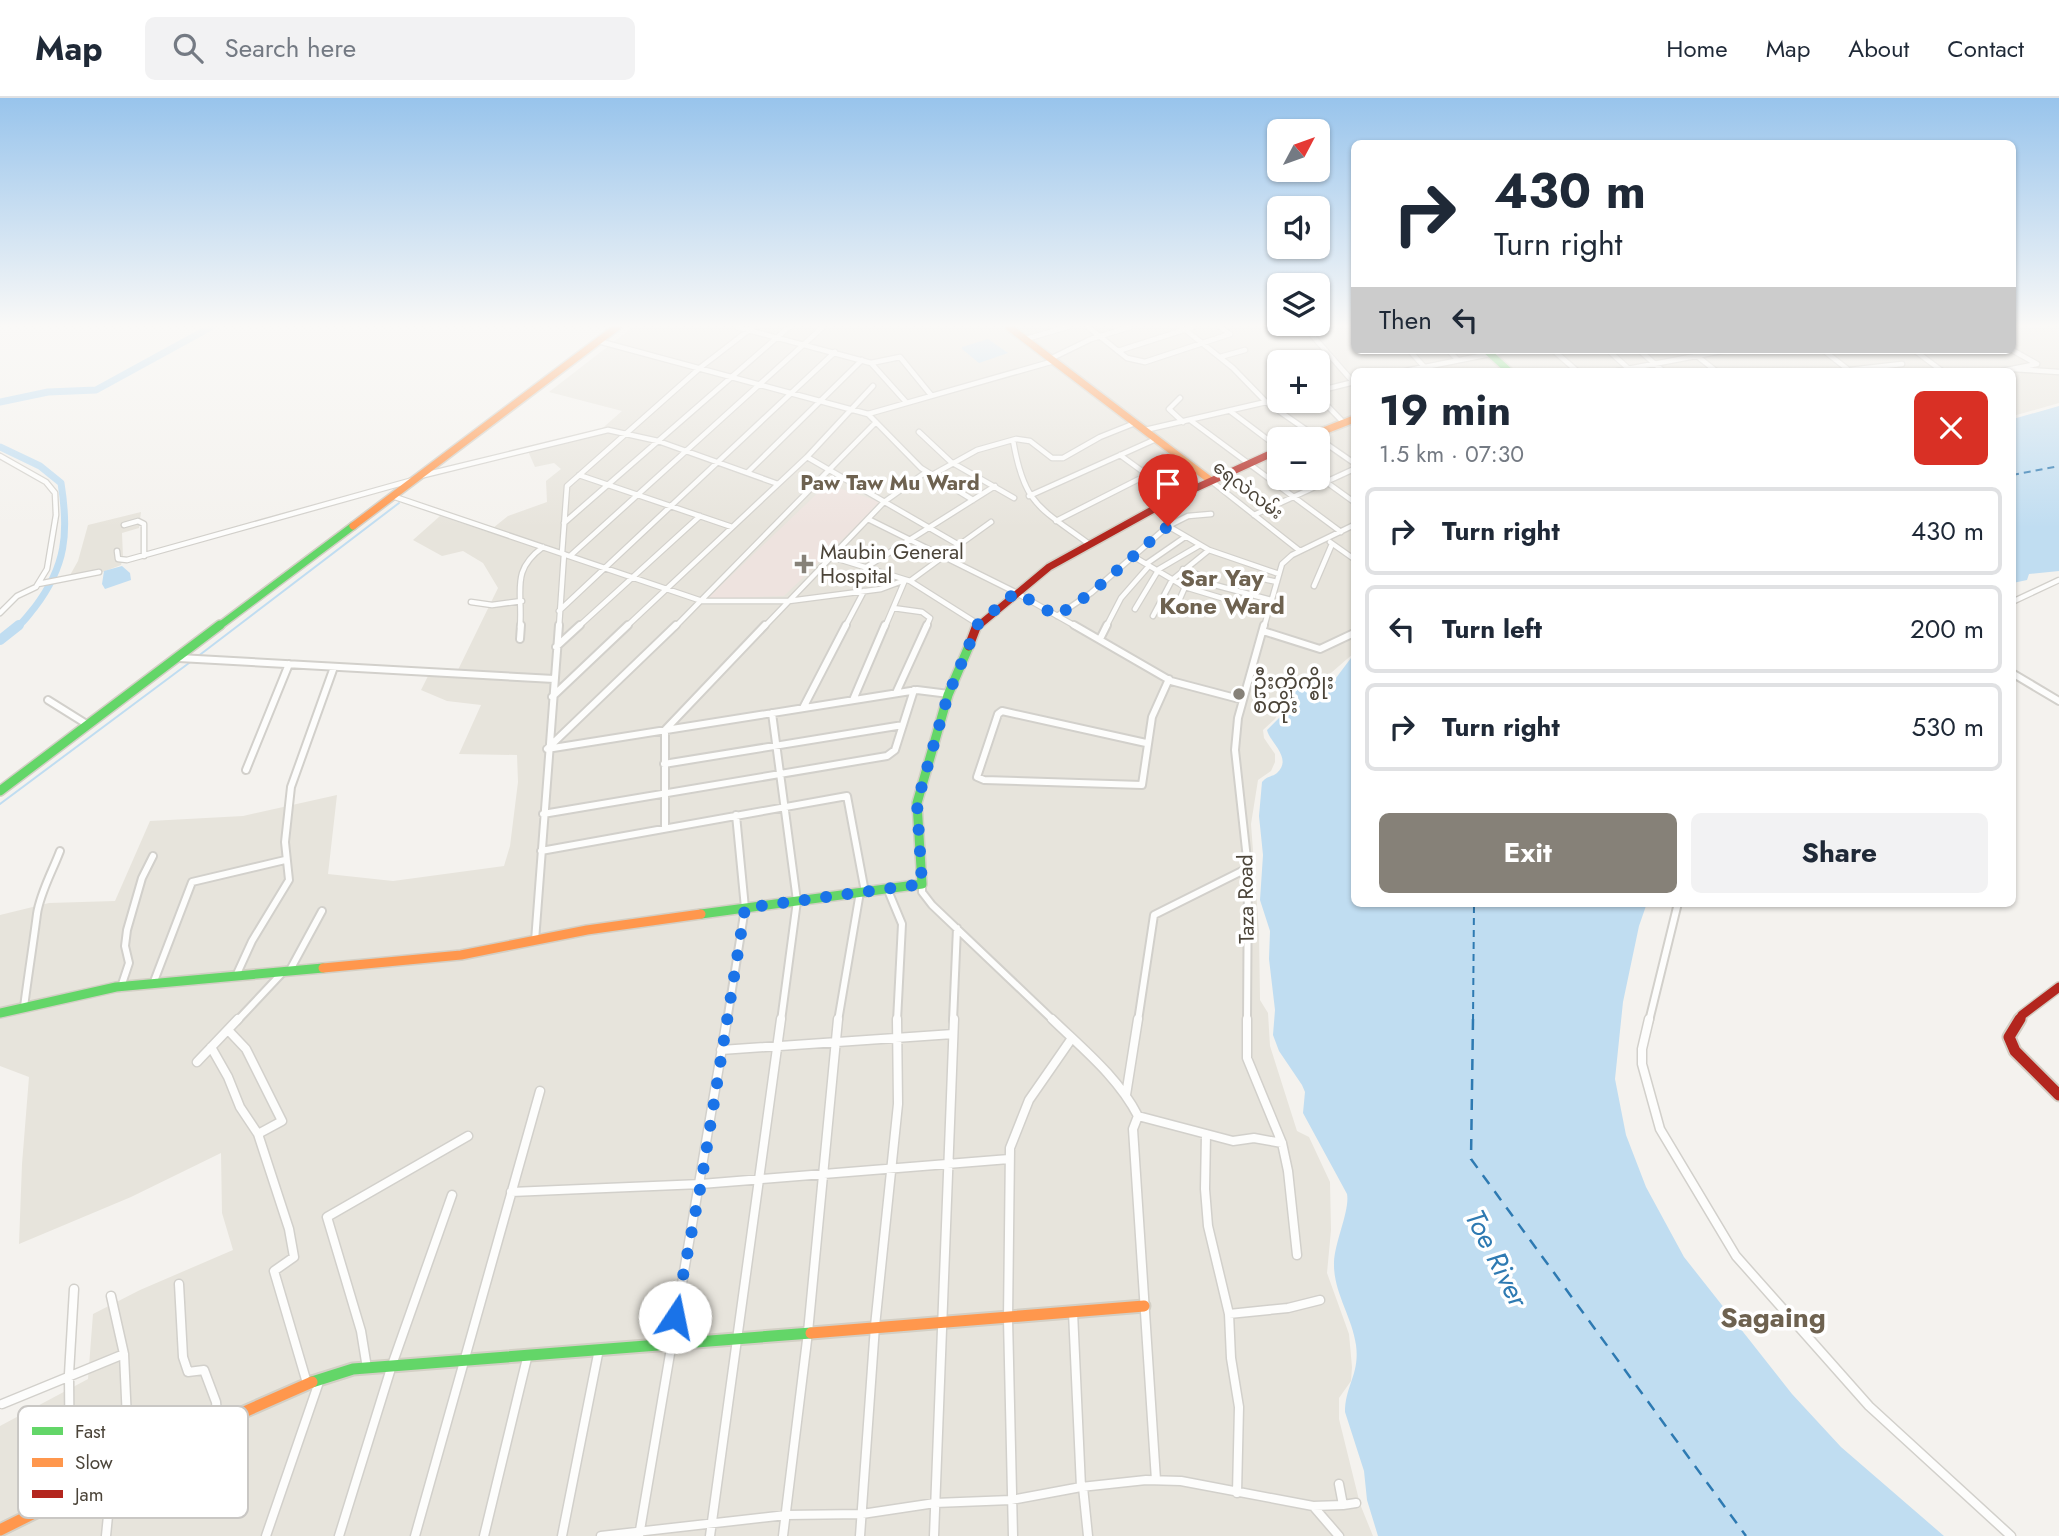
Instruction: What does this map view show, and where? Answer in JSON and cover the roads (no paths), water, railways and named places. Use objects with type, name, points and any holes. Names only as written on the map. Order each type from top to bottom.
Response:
[{"type":"street","points":[[0,791],[527,394]]},
{"type":"street","points":[[535,941],[547,749],[565,554],[567,486],[672,394]]},
{"type":"street","points":[[564,523],[713,394]]},
{"type":"street","points":[[565,554],[638,495],[751,394]]},
{"type":"street","points":[[559,611],[791,394]]},
{"type":"street","points":[[796,394],[868,414],[929,473],[973,500]]},
{"type":"street","points":[[748,472],[828,394]]},
{"type":"street","points":[[552,697],[807,457],[865,394]]},
{"type":"street","points":[[899,394],[906,402]]},
{"type":"street","points":[[868,414],[934,394]]},
{"type":"street","name":"ရေလဲလမ်း","points":[[1096,394],[1300,551]]},
{"type":"street","points":[[1258,394],[1302,427]]},
{"type":"street","points":[[1180,398],[1169,409],[1183,422]]},
{"type":"street","points":[[1144,430],[1266,402]]},
{"type":"street","points":[[1330,408],[1343,422]]},
{"type":"street","points":[[1230,411],[1267,440]]},
{"type":"street","points":[[1190,420],[1341,532]]},
{"type":"street","points":[[1330,428],[1351,420]]},
{"type":"street","points":[[547,749],[702,601],[876,422]]},
{"type":"street","points":[[665,828],[665,730],[884,502],[951,461],[1013,440],[1029,440],[1049,457],[1061,458],[1100,437],[1135,424]]},
{"type":"street","points":[[117,551],[121,561],[144,556],[416,477],[596,432],[628,433],[658,441],[778,484]]},
{"type":"street","points":[[919,432],[951,461],[1014,498]]},
{"type":"street","points":[[1030,496],[1156,439]]},
{"type":"street","points":[[1013,440],[1019,476],[1035,504],[1089,544]]},
{"type":"street","points":[[1330,447],[1351,461]]},
{"type":"street","points":[[1056,521],[1143,477],[1142,471],[1120,455]]},
{"type":"street","points":[[1267,455],[1210,481],[1049,566],[978,624],[949,694],[917,803],[922,892],[932,905],[1109,1073],[1138,1116],[1233,1141],[1254,1138],[1282,1143]]},
{"type":"street","points":[[0,456],[47,482],[54,493],[55,515],[47,569],[38,584]]},
{"type":"street","points":[[807,457],[959,545]]},
{"type":"street","points":[[1330,480],[1351,470]]},
{"type":"street","points":[[579,475],[732,527]]},
{"type":"street","points":[[1330,485],[1351,500]]},
{"type":"street","points":[[865,568],[912,541],[995,486]]},
{"type":"street","points":[[1254,514],[1308,490]]},
{"type":"street","points":[[393,496],[702,601],[789,601],[864,591],[907,581],[992,522]]},
{"type":"street","points":[[1057,616],[1091,593],[1131,555],[1168,526],[1188,516],[1211,513]]},
{"type":"street","points":[[556,647],[635,578],[700,516]]},
{"type":"street","points":[[868,519],[1016,592],[1169,679],[1243,700]]},
{"type":"street","points":[[124,524],[138,521],[144,524],[144,556]]},
{"type":"street","points":[[1168,526],[1209,550],[1278,578]]},
{"type":"street","points":[[1300,551],[1351,527]]},
{"type":"street","points":[[1100,639],[1121,598],[1148,565],[1185,537]]},
{"type":"street","points":[[1325,539],[1351,557]]},
{"type":"street","points":[[1314,586],[1332,544]]},
{"type":"street","points":[[1135,609],[1158,572],[1177,557],[1200,545]]},
{"type":"street","points":[[520,639],[522,601],[518,574],[528,557],[543,547]]},
{"type":"street","points":[[1153,616],[1172,580],[1209,550]]},
{"type":"street","name":"Taza Road","points":[[1297,1255],[1289,1171],[1282,1143],[1247,1058],[1248,868],[1235,750],[1238,718],[1278,578],[1285,559],[1300,551]]},
{"type":"street","points":[[1131,555],[1185,587],[1268,612]]},
{"type":"street","points":[[832,557],[928,590],[978,624]]},
{"type":"street","points":[[1183,569],[1205,577]]},
{"type":"street","points":[[0,613],[17,596],[38,584],[99,572]]},
{"type":"street","points":[[1237,573],[1278,578]]},
{"type":"street","points":[[2016,600],[2059,580]]},
{"type":"street","points":[[853,700],[907,581]]},
{"type":"street","points":[[1211,584],[1271,600]]},
{"type":"street","points":[[1178,603],[1185,587]]},
{"type":"street","points":[[803,708],[864,591]]},
{"type":"street","points":[[471,602],[492,605],[522,601]]},
{"type":"street","points":[[893,608],[927,614],[929,618],[897,693]]},
{"type":"street","points":[[1263,631],[1320,649],[1351,634]]},
{"type":"street","points":[[179,658],[554,679]]},
{"type":"street","points":[[246,770],[289,664]]},
{"type":"street","points":[[236,976],[289,880],[285,860],[285,827],[292,781],[298,755],[334,667]]},
{"type":"street","points":[[2016,675],[2059,701]]},
{"type":"street","points":[[1146,743],[1002,711],[998,714],[977,777],[984,780],[1140,786],[1144,782],[1146,743],[1154,704],[1169,679]]},
{"type":"street","points":[[547,749],[897,693],[914,691],[949,694]]},
{"type":"street","points":[[543,814],[890,755],[895,750],[914,691]]},
{"type":"street","points":[[48,700],[88,725]]},
{"type":"street","points":[[710,1536],[797,901],[772,713]]},
{"type":"street","points":[[664,764],[904,725]]},
{"type":"street","points":[[541,851],[847,796],[863,892],[834,1042],[808,1332],[783,1536]]},
{"type":"street","points":[[639,1533],[670,1344],[701,1184],[745,908],[736,815]]},
{"type":"street","points":[[24,1007],[30,958],[37,929],[37,912],[60,851]]},
{"type":"street","points":[[121,987],[129,963],[125,946],[127,930],[142,878],[153,856]]},
{"type":"street","points":[[153,984],[192,882],[285,860]]},
{"type":"street","points":[[1126,1095],[1154,915],[1248,868]]},
{"type":"street","points":[[0,1013],[121,987],[461,955],[587,930],[922,884]]},
{"type":"street","points":[[860,1536],[875,1326],[898,1104],[896,1038],[902,924],[887,888]]},
{"type":"street","points":[[1677,907],[1642,1049],[1645,1078],[1660,1129],[1737,1256],[1752,1275],[1869,1406],[2011,1536]]},
{"type":"street","points":[[197,1062],[287,971],[322,911]]},
{"type":"street","points":[[934,1536],[957,928]]},
{"type":"street","points":[[2059,987],[2012,1027],[2009,1037],[2015,1051],[2059,1095]]},
{"type":"street","points":[[228,1030],[246,1049],[282,1121],[258,1133]]},
{"type":"street","points":[[721,1050],[953,1034]]},
{"type":"street","points":[[1013,1536],[1008,1319],[1009,1159],[1018,1121],[1029,1100],[1072,1038]]},
{"type":"street","points":[[211,1047],[228,1077],[240,1107],[258,1133],[289,1229],[294,1257],[274,1271],[307,1383]]},
{"type":"street","points":[[415,1536],[540,1091]]},
{"type":"street","points":[[1138,1116],[1133,1129],[1156,1480]]},
{"type":"street","points":[[1206,1134],[1205,1189],[1208,1226],[1229,1314],[1231,1358],[1239,1407],[1237,1493]]},
{"type":"street","points":[[367,1368],[361,1331],[327,1217],[468,1136]]},
{"type":"street","points":[[511,1192],[701,1184],[1009,1159]]},
{"type":"street","points":[[339,1536],[392,1365],[452,1195]]},
{"type":"street","points":[[180,1284],[183,1357],[188,1372],[204,1370],[216,1406]]},
{"type":"street","points":[[69,1406],[74,1289]]},
{"type":"street","points":[[111,1296],[124,1354],[126,1406]]},
{"type":"street","points":[[1229,1314],[1288,1308],[1320,1300]]},
{"type":"street","points":[[248,1410],[321,1377],[392,1365],[875,1326],[1008,1319],[1008,1316],[1144,1306]]},
{"type":"street","points":[[1073,1312],[1082,1487],[1088,1536]]},
{"type":"street","points":[[562,1536],[599,1349]]},
{"type":"street","points":[[2,1404],[69,1374],[124,1354]]},
{"type":"street","points":[[484,1536],[528,1354]]},
{"type":"street","points":[[266,1536],[321,1377]]},
{"type":"street","points":[[601,1536],[786,1515],[862,1514],[935,1503],[1011,1500],[1082,1487],[1156,1480],[1181,1481],[1313,1506],[1356,1503]]},
{"type":"street","points":[[1339,1484],[1343,1506]]},
{"type":"street","points":[[1313,1506],[1339,1536]]},
{"type":"street","points":[[0,1530],[25,1518]]},
{"type":"street","points":[[106,1536],[108,1518]]},
{"type":"water","points":[[2059,406],[2059,571],[2029,574],[2027,580],[2016,582],[2016,418]]},
{"type":"water","points":[[122,566],[130,573],[131,580],[105,589],[102,584],[104,571]]},
{"type":"water","name":"Toe River","points":[[1351,658],[1351,907],[1646,907],[1623,1002],[1615,1079],[1626,1135],[1646,1187],[1684,1257],[1792,1394],[1841,1447],[1944,1536],[1378,1536],[1367,1500],[1364,1471],[1345,1412],[1357,1355],[1351,1324],[1336,1284],[1334,1262],[1347,1194],[1303,1113],[1305,1092],[1279,1051],[1273,1035],[1275,1010],[1269,959],[1270,931],[1260,900],[1263,855],[1259,816],[1262,782],[1277,773],[1283,762],[1267,730],[1282,715],[1293,692],[1304,685],[1336,678]]},
{"type":"waterway","points":[[0,402],[38,394]]},
{"type":"waterway","points":[[0,447],[40,466],[61,483],[65,518],[63,548],[53,577],[35,607],[19,625]]},
{"type":"waterway","points":[[197,657],[399,503]]},
{"type":"waterway","points":[[0,640],[19,625]]},
{"type":"waterway","points":[[0,804],[193,660]]},
{"type":"place","name":"Maubin General Hospital","points":[[804,564]]},
{"type":"place","name":"ဦးတိုက္စိုး စတိုး","points":[[1239,694]]},
{"type":"district","name":"Paw Taw Mu Ward","points":[[890,483]]},
{"type":"district","name":"Sar Yay Kone Ward","points":[[1222,592]]},
{"type":"district","name":"Sagaing","points":[[1773,1317]]}]
